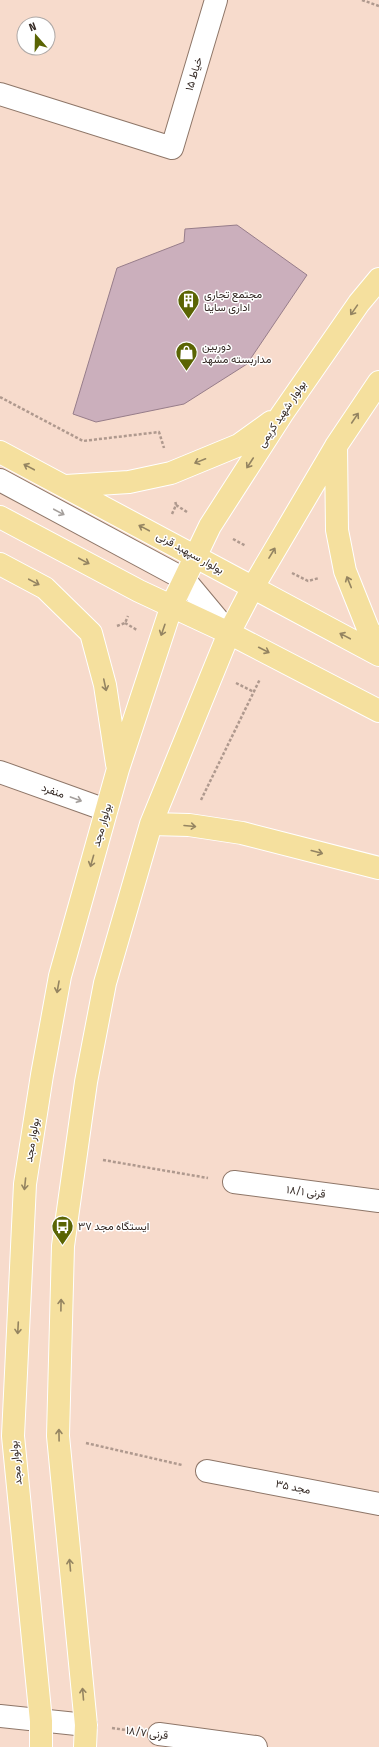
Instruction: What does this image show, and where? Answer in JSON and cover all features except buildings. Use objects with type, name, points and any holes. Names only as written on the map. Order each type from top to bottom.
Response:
[{"type":"main road","name":"بولوار شهید کریمی","points":[[195,556],[210,526],[282,414],[359,303],[379,279]]},
{"type":"main road","points":[[86,1747],[86,1725],[58,1436],[62,1246],[74,1155],[105,983],[151,824],[229,633],[253,587],[336,446],[379,382]]},
{"type":"main road","points":[[66,486],[129,482],[171,473],[239,445],[282,414]]},
{"type":"main road","points":[[336,446],[337,530],[345,571],[369,631],[379,640]]},
{"type":"main road","name":"بولوار سپهبد قرنی","points":[[0,452],[379,655]]},
{"type":"main road","points":[[0,516],[139,591],[172,605],[229,633],[379,711]]},
{"type":"main road","name":"بولوار مجد","points":[[41,1747],[41,1721],[13,1436],[25,1184],[60,976],[118,769],[172,605],[195,556]]},
{"type":"main road","points":[[0,564],[45,588],[91,633],[105,685],[118,769]]},
{"type":"main road","points":[[151,824],[189,825],[242,833],[379,868]]},
{"type":"street","name":"خیاط ۱۵","points":[[0,94],[172,148],[216,0]]},
{"type":"street","points":[[0,480],[184,578],[229,633]]},
{"type":"street","name":"منفرد","points":[[0,772],[106,810]]},
{"type":"street","name":"قرنی ۱۸/۱","points":[[234,1182],[379,1201]]},
{"type":"street","name":"مجد ۳۵","points":[[207,1471],[379,1504]]},
{"type":"street","points":[[0,1716],[86,1725]]},
{"type":"street","name":"قرنی ۱۸/۷","points":[[159,1734],[256,1747]]},
{"type":"path","points":[[362,0],[379,6]]},
{"type":"path","points":[[0,397],[83,441],[159,432]]},
{"type":"path","points":[[294,609],[308,581]]},
{"type":"path","points":[[189,825],[272,655]]},
{"type":"path","points":[[74,1155],[234,1182]]},
{"type":"path","points":[[58,1436],[207,1471]]},
{"type":"path","name":"قرنی ۱۸/۷","points":[[86,1725],[159,1734]]},
{"type":"place","name":"مجتمع تجاری اداری ساینا","points":[[189,320]]},
{"type":"place","name":"دوربین مداربسته مشهد","points":[[186,372]]},
{"type":"place","name":"ایستگاه مجد ۳۷","points":[[63,1246]]}]
